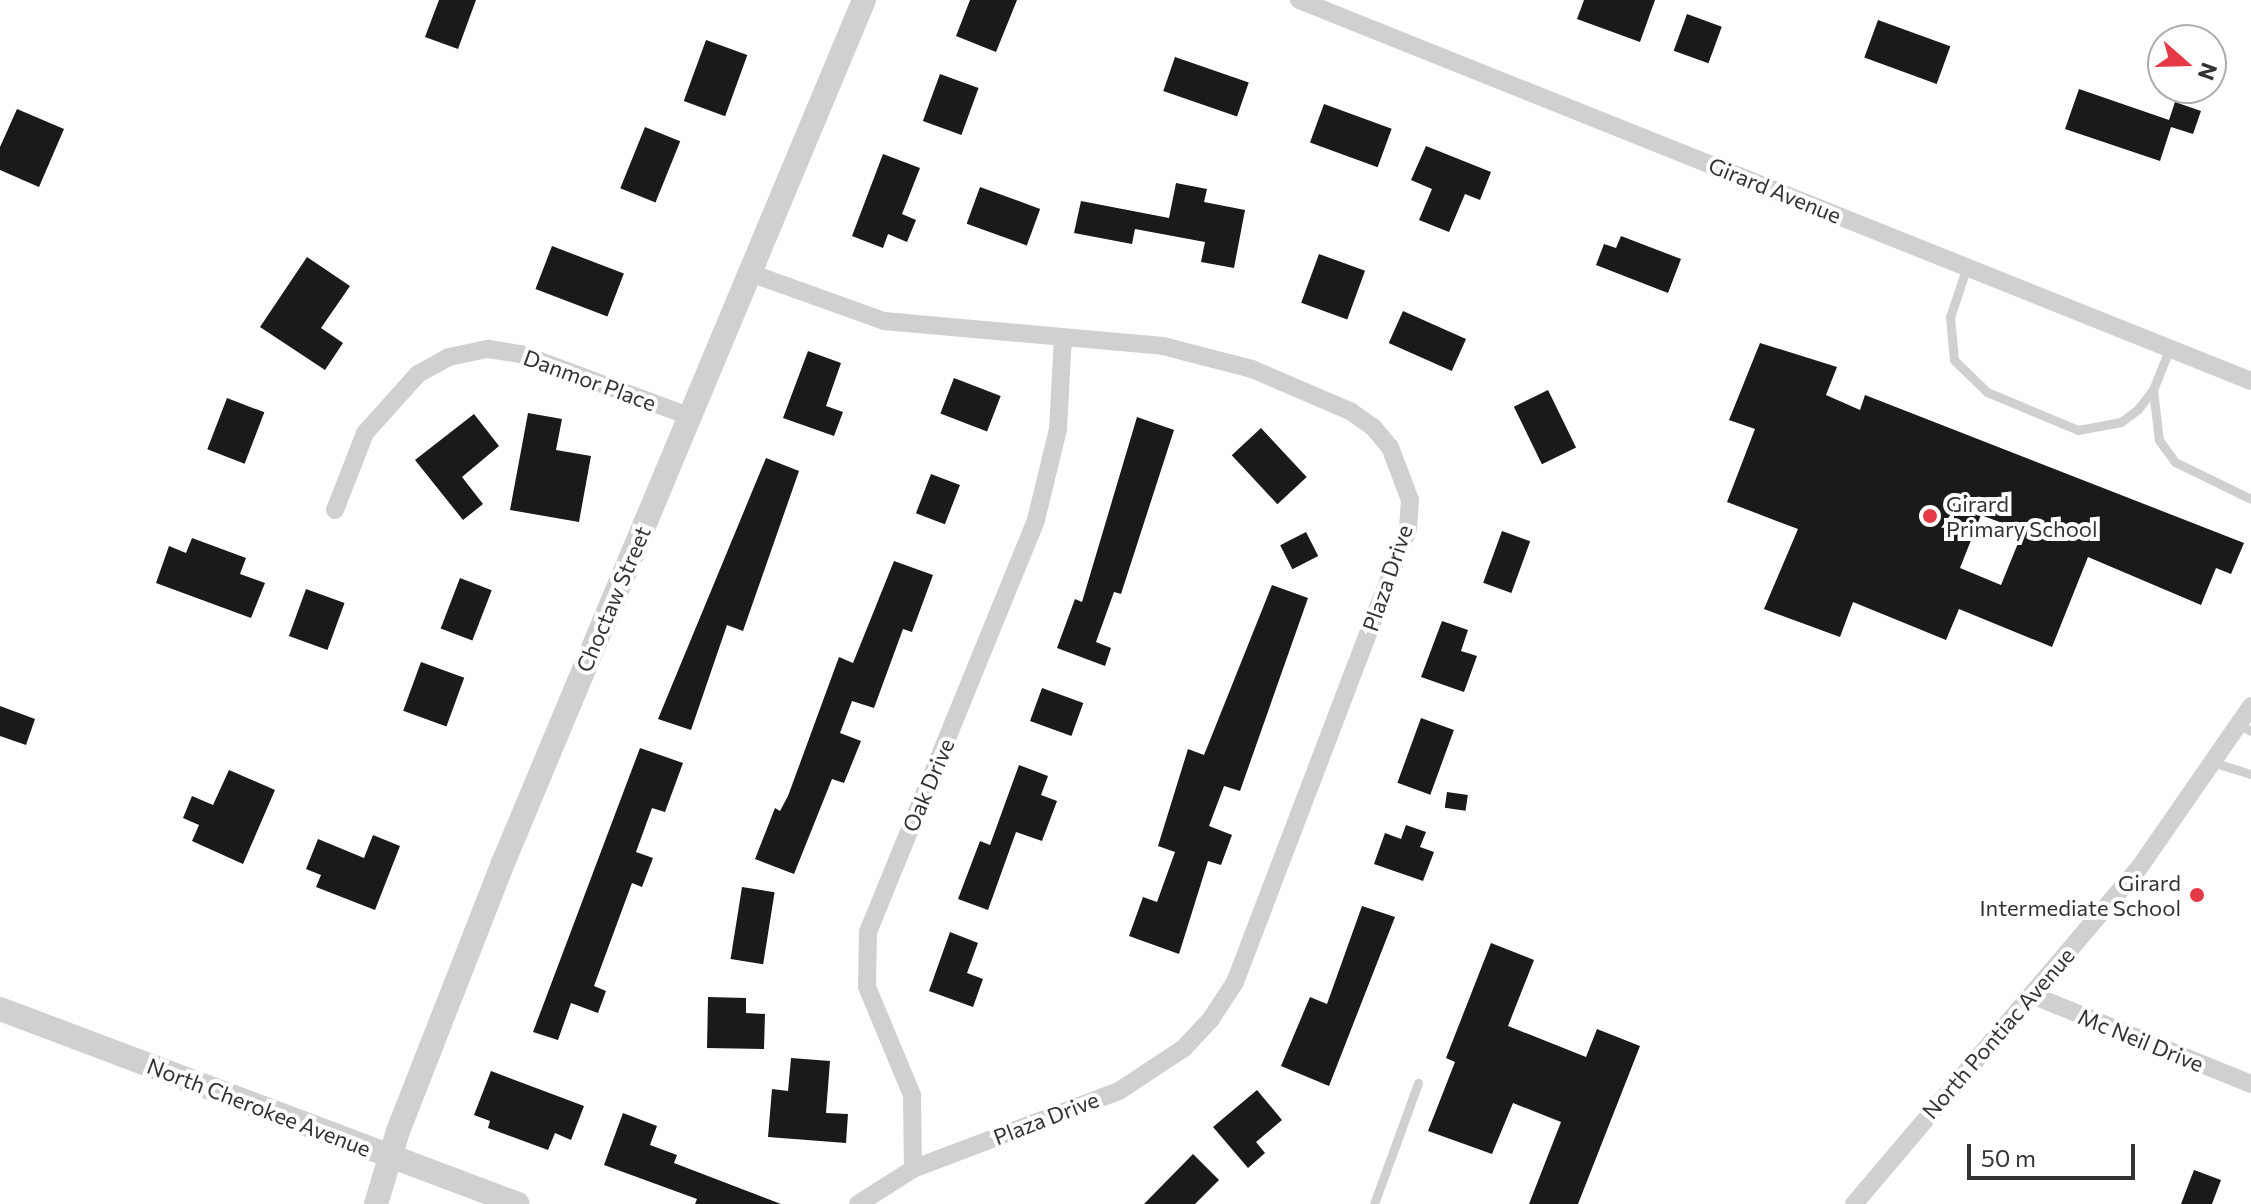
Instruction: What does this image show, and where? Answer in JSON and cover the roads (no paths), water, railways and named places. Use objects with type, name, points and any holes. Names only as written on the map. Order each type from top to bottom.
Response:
[{"type":"street","name":"Choctaw Street","points":[[376,1204],[503,863],[864,0]]},
{"type":"street","name":"Girard Avenue","points":[[1299,0],[2251,381]]},
{"type":"street","name":"Plaza Drive","points":[[750,273],[884,321],[1163,346],[1214,358],[1350,411],[1390,447],[1410,500],[1408,529],[1235,982],[1211,1019],[1184,1048],[1119,1091],[913,1169]]},
{"type":"street","name":"Oak Drive","points":[[913,1169],[912,1095],[867,987],[868,932],[1036,520],[1058,429],[1063,338]]},
{"type":"street","name":"Danmor Place","points":[[335,510],[365,433],[418,374],[449,357],[488,349],[521,354],[689,416]]},
{"type":"street","name":"North Pontiac Avenue","points":[[1854,1204],[2139,868],[2215,763],[2245,728],[2251,706]]},
{"type":"street","name":"Mc Neil Drive","points":[[2032,995],[2251,1084]]},
{"type":"street","name":"North Cherokee Avenue","points":[[0,1009],[518,1204]]},
{"type":"street","points":[[858,1204],[913,1169]]},
{"type":"lane","points":[[1967,266],[1950,317],[1949,339],[1954,360],[1987,392],[2078,430],[2121,422],[2153,390],[2170,347]]},
{"type":"lane","points":[[2153,390],[2159,440],[2175,462],[2251,499]]},
{"type":"lane","points":[[2215,763],[2251,774]]},
{"type":"lane","points":[[1374,1204],[1418,1083]]},
{"type":"place","name":"Girard Primary School","points":[[1930,516]]},
{"type":"place","name":"Girard Intermediate School","points":[[2197,895]]}]
